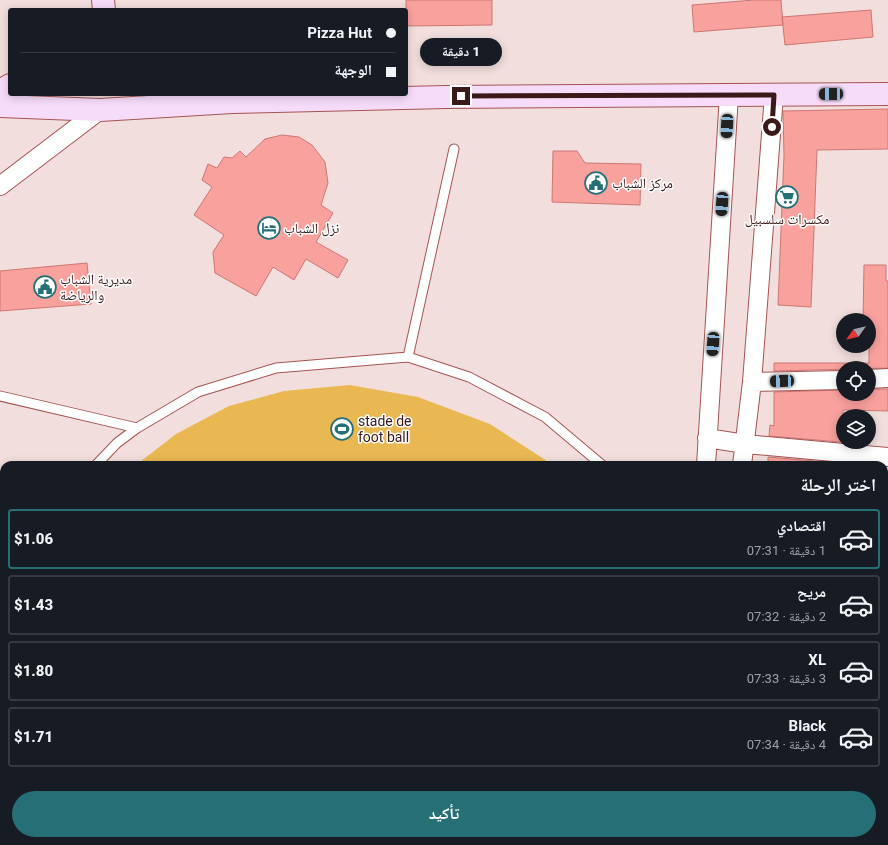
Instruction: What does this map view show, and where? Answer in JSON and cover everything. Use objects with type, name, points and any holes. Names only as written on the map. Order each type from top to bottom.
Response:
[{"type":"main road","points":[[0,106],[225,98],[888,94]]},
{"type":"street","points":[[706,461],[729,95]]},
{"type":"street","points":[[743,461],[752,382],[774,95]]},
{"type":"street","points":[[0,186],[100,102]]},
{"type":"street","points":[[876,379],[888,378]]},
{"type":"street","points":[[752,382],[836,380]]},
{"type":"street","points":[[707,438],[745,444],[888,457]]},
{"type":"lane","points":[[408,357],[454,148]]},
{"type":"lane","points":[[100,461],[117,443],[137,428],[198,392],[276,368],[408,357],[469,377],[546,417],[597,461]]},
{"type":"lane","points":[[0,396],[137,428]]},
{"type":"shaded area","name":"stade de foot ball","points":[[350,385],[418,397],[490,424],[547,461],[141,461],[176,434],[229,406],[284,391]]},
{"type":"building","points":[[406,0],[492,0],[492,25],[408,26],[408,8],[406,8]]},
{"type":"building","points":[[754,0],[781,0],[783,25],[694,32],[692,5]]},
{"type":"building","points":[[871,10],[873,37],[785,45],[782,17]]},
{"type":"building","points":[[888,109],[888,149],[817,150],[811,307],[778,305],[784,155],[783,111]]},
{"type":"building","name":"نزل الشباب","points":[[282,135],[299,137],[312,145],[325,162],[328,183],[321,205],[333,213],[316,242],[348,260],[338,278],[306,259],[294,280],[273,267],[256,296],[215,273],[213,252],[224,235],[194,215],[212,187],[202,180],[208,164],[217,168],[224,157],[232,158],[240,151],[246,157],[265,139]]},
{"type":"building","name":"مركز الشباب","points":[[553,151],[577,151],[585,163],[641,164],[640,205],[552,202]]},
{"type":"building","name":"مديرية الشباب والرياضة","points":[[87,263],[91,304],[0,311],[0,271]]},
{"type":"building","points":[[864,265],[886,265],[886,281],[888,281],[888,368],[876,368],[876,361],[869,361],[869,353],[876,353],[876,313],[863,313]]},
{"type":"building","points":[[774,363],[836,363],[836,369],[774,371]]},
{"type":"building","points":[[876,389],[888,389],[888,411],[876,411],[876,409],[836,409],[836,442],[769,436],[770,425],[774,426],[774,392],[836,390],[836,401],[876,401]]},
{"type":"building","points":[[768,457],[814,461],[768,461]]},
{"type":"place","name":"مركز الشباب","points":[[596,183]]},
{"type":"place","name":"مكسرات سلسبيل","points":[[787,197]]},
{"type":"place","name":"نزل الشباب","points":[[269,228]]},
{"type":"place","name":"مديرية الشباب والرياضة","points":[[45,287]]},
{"type":"place","name":"stade de foot ball","points":[[342,429]]},
{"type":"route","points":[[461,96],[774,95],[772,127]]}]
